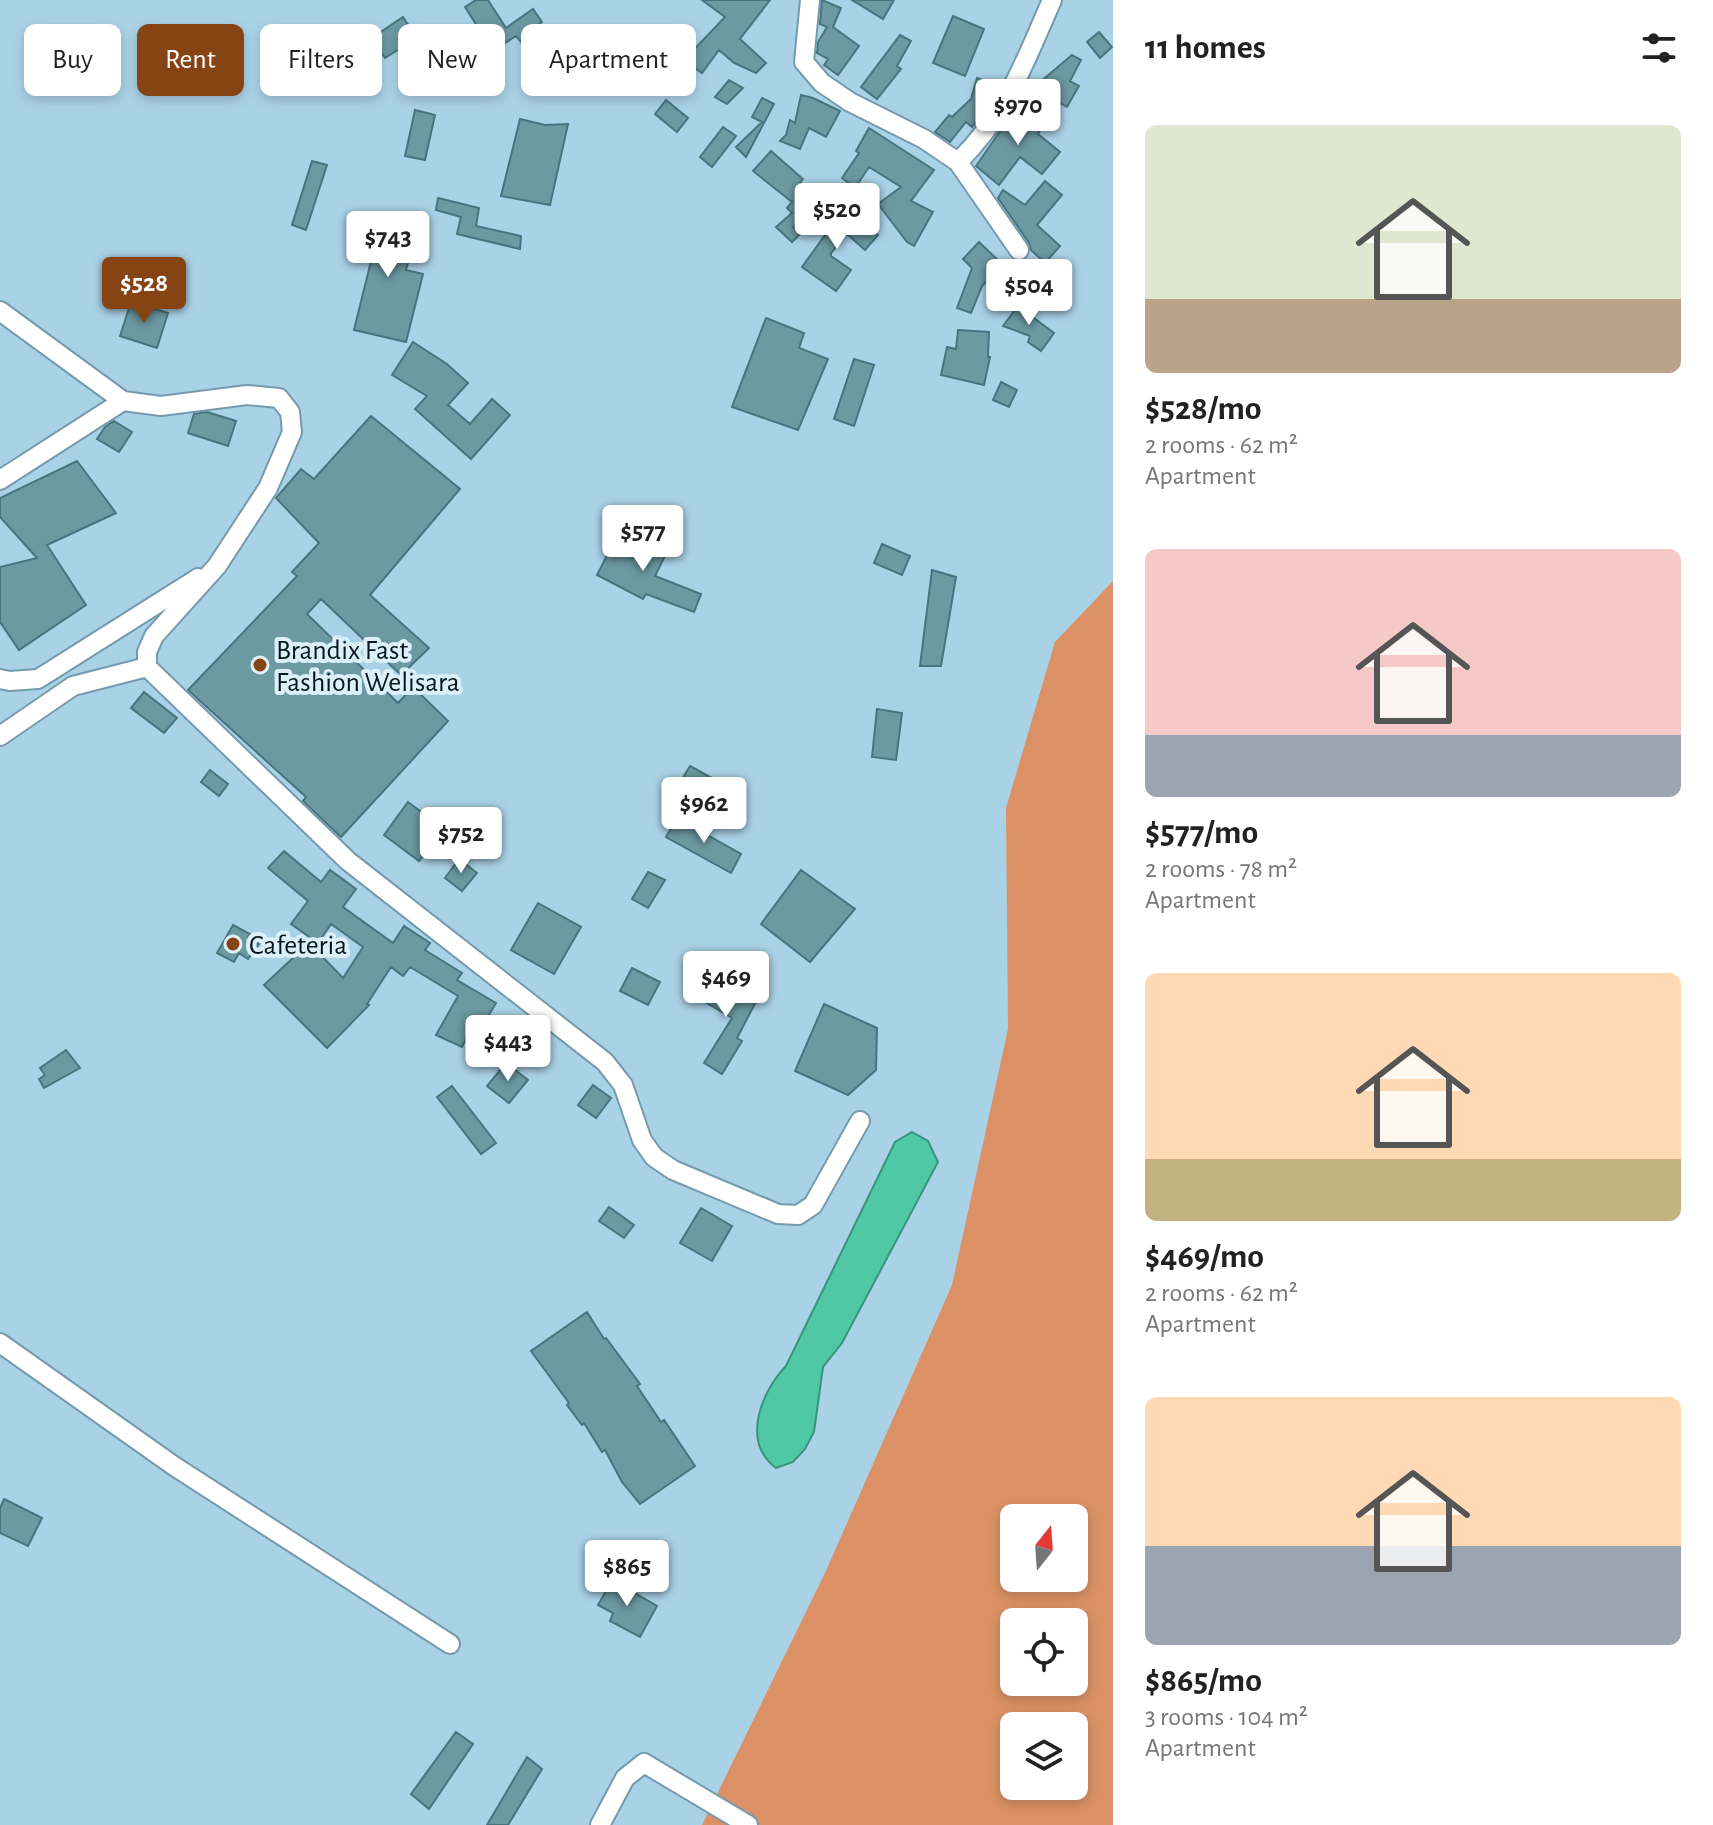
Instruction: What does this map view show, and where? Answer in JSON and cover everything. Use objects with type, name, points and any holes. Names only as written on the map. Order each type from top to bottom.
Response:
[{"type":"street","points":[[810,0],[804,62],[822,83],[850,102],[924,139],[958,162],[1019,250]]},
{"type":"street","points":[[958,162],[976,144],[1006,103],[1052,0]]},
{"type":"street","points":[[0,311],[123,401],[161,406],[247,395],[279,398],[290,412],[292,432],[268,488],[217,566],[154,636],[147,652],[147,667],[348,861],[605,1062],[623,1085],[642,1140],[654,1157],[673,1170],[778,1214],[798,1215],[813,1205],[860,1121]]},
{"type":"street","points":[[0,480],[123,401]]},
{"type":"street","points":[[0,679],[38,679],[217,566]]},
{"type":"street","points":[[0,736],[73,686],[147,667]]},
{"type":"street","points":[[0,1343],[174,1466],[450,1644]]},
{"type":"street","points":[[600,1825],[625,1778],[644,1763],[748,1825]]},
{"type":"shaded area","points":[[1113,581],[1113,1825],[702,1825],[825,1573],[952,1285],[1008,1029],[1006,808],[1055,642]]},
{"type":"shaded area","points":[[912,1132],[928,1141],[938,1162],[842,1343],[823,1367],[814,1432],[805,1449],[793,1462],[776,1468],[759,1445],[758,1417],[763,1403],[786,1366],[895,1142]]},
{"type":"building","points":[[476,0],[488,0],[503,24],[476,24],[465,7]]},
{"type":"building","points":[[702,0],[770,0],[740,39],[766,63],[756,73],[734,63],[719,50],[702,73],[696,69],[696,47],[725,17]]},
{"type":"building","points":[[822,0],[841,8],[833,27],[859,46],[838,75],[824,65],[828,59],[817,53],[818,42],[827,27],[820,24]]},
{"type":"building","points":[[852,0],[894,0],[883,19]]},
{"type":"building","points":[[533,9],[542,22],[521,24],[521,42],[516,36],[505,43],[505,26]]},
{"type":"building","points":[[953,16],[984,29],[965,76],[933,63]]},
{"type":"building","points":[[403,17],[408,24],[398,24],[398,50],[385,58],[382,53],[382,31]]},
{"type":"building","points":[[1099,32],[1112,47],[1100,58],[1087,42]]},
{"type":"building","points":[[900,35],[911,41],[897,66],[901,69],[877,99],[861,87]]},
{"type":"building","points":[[1072,55],[1081,60],[1070,81],[1079,86],[1067,107],[1033,88]]},
{"type":"building","points":[[977,78],[991,83],[982,103],[986,108],[972,127],[966,122],[950,142],[935,132],[949,115],[952,117],[971,99]]},
{"type":"building","points":[[729,80],[743,88],[727,104],[715,97]]},
{"type":"building","points":[[801,95],[840,111],[826,137],[809,128],[800,149],[780,141],[786,135],[790,120],[795,123]]},
{"type":"building","points":[[762,98],[774,104],[746,157],[736,147],[762,122],[752,117]]},
{"type":"building","points":[[666,100],[688,118],[677,132],[655,114]]},
{"type":"building","points":[[1021,106],[1046,119],[1038,134],[1060,152],[1042,174],[1020,157],[999,185],[976,166],[1003,127],[1009,130]]},
{"type":"building","points":[[415,110],[435,115],[425,160],[405,156]]},
{"type":"building","points":[[520,119],[545,125],[568,124],[550,205],[501,196]]},
{"type":"building","points":[[723,127],[736,136],[712,167],[700,157]]},
{"type":"building","points":[[869,128],[934,170],[911,201],[933,212],[914,246],[907,242],[878,204],[901,187],[869,167],[855,188],[842,178],[859,153],[856,151]]},
{"type":"building","points":[[771,151],[803,179],[800,182],[818,199],[793,227],[801,233],[792,242],[776,227],[792,213],[787,208],[792,202],[753,171]]},
{"type":"building","points":[[312,161],[327,165],[306,230],[292,225]]},
{"type":"building","points":[[1045,181],[1062,195],[1037,225],[1060,246],[1045,263],[1031,250],[998,198],[1003,190],[1025,205]]},
{"type":"building","points":[[438,198],[479,208],[476,226],[521,236],[520,249],[457,234],[461,217],[436,210]]},
{"type":"building","points":[[841,213],[860,229],[865,223],[878,235],[865,250],[847,234],[831,253],[851,270],[836,291],[802,267]]},
{"type":"building","points":[[363,217],[392,224],[394,219],[418,226],[406,270],[423,274],[406,342],[354,330],[372,257],[352,252]]},
{"type":"building","points":[[979,242],[1003,265],[982,286],[971,313],[957,308],[972,268],[963,259]]},
{"type":"building","points":[[1055,272],[1071,284],[1059,299],[1043,287]]},
{"type":"building","points":[[131,302],[168,313],[157,348],[120,336]]},
{"type":"building","points":[[1021,302],[1033,311],[1030,315],[1054,333],[1041,351],[1028,342],[1030,336],[1003,326]]},
{"type":"building","points":[[766,318],[804,333],[799,348],[828,359],[798,430],[732,407]]},
{"type":"building","points":[[958,330],[989,332],[990,357],[984,385],[941,375],[947,347],[956,349]]},
{"type":"building","points":[[413,342],[447,364],[468,383],[448,405],[470,424],[492,399],[510,415],[471,459],[415,409],[427,396],[392,375]]},
{"type":"building","points":[[854,359],[874,365],[854,426],[834,419]]},
{"type":"building","points":[[1001,382],[1017,390],[1009,407],[993,400]]},
{"type":"building","points":[[207,412],[236,421],[228,446],[188,433],[194,414]]},
{"type":"building","points":[[371,416],[460,489],[370,595],[429,648],[401,675],[321,599],[307,614],[398,703],[413,687],[448,721],[341,837],[303,801],[306,797],[188,690],[297,576],[292,572],[319,543],[276,498],[301,469],[314,479]]},
{"type":"building","points":[[114,421],[132,432],[119,452],[97,439],[105,427]]},
{"type":"building","points":[[77,461],[116,513],[47,545],[86,605],[19,650],[0,622],[0,567],[37,558],[0,517],[0,498]]},
{"type":"building","points":[[620,530],[666,554],[655,576],[701,594],[694,612],[646,594],[643,599],[597,575]]},
{"type":"building","points":[[882,544],[910,556],[902,575],[874,563]]},
{"type":"building","points":[[932,570],[956,577],[941,666],[920,666]]},
{"type":"building","points":[[144,692],[177,718],[164,733],[131,708]]},
{"type":"building","points":[[877,709],[902,713],[896,760],[872,757]]},
{"type":"building","points":[[690,766],[737,792],[728,808],[681,781]]},
{"type":"building","points":[[210,770],[228,784],[219,796],[201,782]]},
{"type":"building","points":[[408,802],[444,829],[419,861],[384,835]]},
{"type":"building","points":[[677,818],[741,854],[731,873],[666,837]]},
{"type":"building","points":[[284,851],[321,882],[330,870],[356,889],[343,907],[393,943],[404,926],[430,943],[425,950],[462,973],[457,980],[496,1003],[483,1025],[475,1020],[462,1047],[436,1035],[458,996],[410,967],[403,976],[391,967],[369,1005],[327,1048],[264,985],[309,943],[343,978],[363,947],[331,924],[318,943],[291,924],[308,901],[268,868]]},
{"type":"building","points":[[459,859],[477,873],[462,891],[445,878]]},
{"type":"building","points":[[801,870],[855,909],[810,962],[761,924]]},
{"type":"building","points":[[648,872],[665,880],[648,908],[632,899]]},
{"type":"building","points":[[538,903],[581,927],[554,974],[511,950]]},
{"type":"building","name":"Cafeteria","points":[[233,925],[250,934],[248,937],[259,944],[248,959],[239,953],[234,962],[217,953]]},
{"type":"building","points":[[632,968],[660,982],[648,1005],[620,991]]},
{"type":"building","points":[[701,977],[735,996],[740,987],[759,996],[737,1038],[742,1041],[722,1074],[704,1063],[732,1018],[690,993]]},
{"type":"building","points":[[824,1004],[877,1028],[876,1070],[848,1095],[795,1071]]},
{"type":"building","points":[[66,1050],[80,1068],[44,1088],[39,1079],[45,1075],[40,1068]]},
{"type":"building","points":[[506,1063],[528,1080],[509,1103],[487,1086]]},
{"type":"building","points":[[593,1085],[611,1098],[596,1118],[578,1105]]},
{"type":"building","points":[[452,1086],[496,1143],[481,1154],[437,1097]]},
{"type":"building","points":[[609,1207],[634,1225],[624,1238],[599,1221]]},
{"type":"building","points":[[701,1208],[732,1226],[712,1261],[680,1243]]},
{"type":"building","points":[[587,1312],[640,1384],[637,1386],[661,1422],[664,1420],[695,1466],[640,1504],[622,1482],[605,1450],[602,1452],[531,1351]]},
{"type":"building","points":[[4,1499],[42,1518],[28,1546],[0,1533],[0,1508]]},
{"type":"building","points":[[612,1580],[657,1606],[640,1637],[610,1621],[613,1613],[598,1605]]},
{"type":"building","points":[[456,1732],[473,1744],[429,1809],[411,1794]]},
{"type":"building","points":[[527,1757],[542,1769],[508,1825],[487,1825]]},
{"type":"place","name":"Brandix Fast Fashion Welisara","points":[[260,665]]},
{"type":"place","name":"Cafeteria","points":[[233,944]]}]
